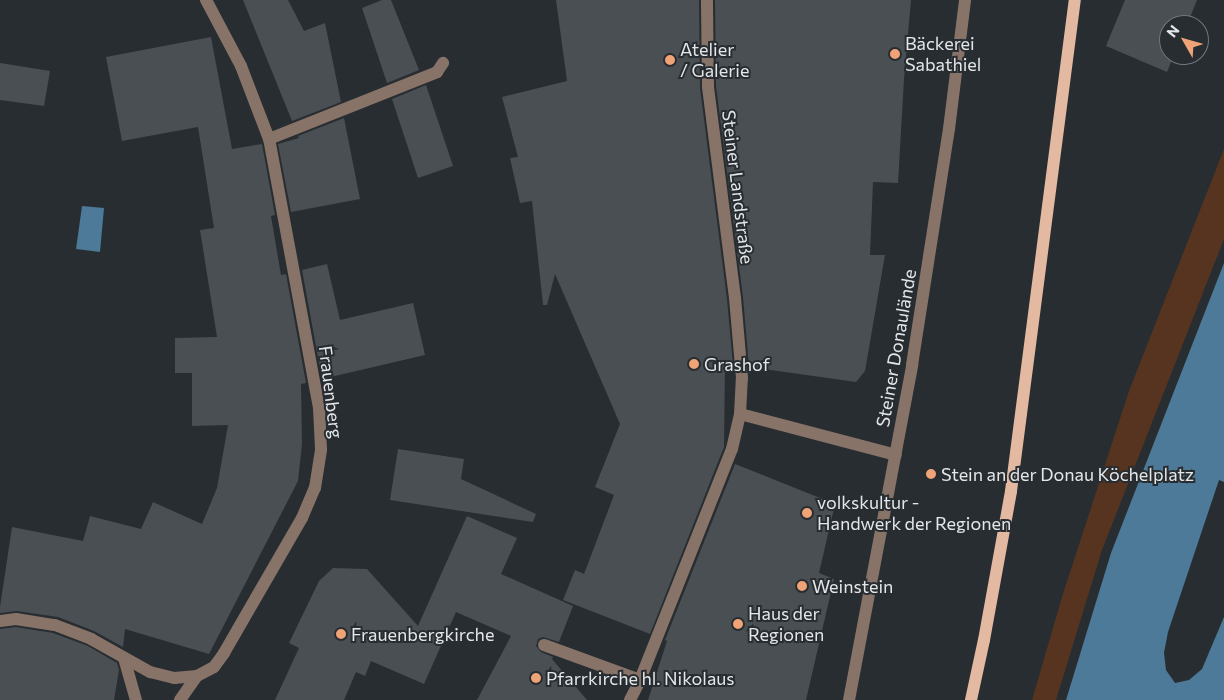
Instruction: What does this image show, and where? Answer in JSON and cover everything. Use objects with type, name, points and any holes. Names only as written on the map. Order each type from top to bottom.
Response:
[{"type":"main road","points":[[971,700],[1011,492],[1075,0]]},
{"type":"street","name":"Frauenberg","points":[[180,700],[197,676],[214,667],[224,653],[302,518],[314,488],[321,450],[319,408],[269,139],[241,66],[206,0]]},
{"type":"street","name":"Steiner Landstraße","points":[[640,680],[732,449],[740,414],[742,378],[735,298],[708,87],[707,0]]},
{"type":"street","name":"Steiner Donaulände","points":[[849,700],[896,455],[950,129],[965,0]]},
{"type":"street","points":[[269,139],[437,72],[443,63]]},
{"type":"street","points":[[740,414],[896,455]]},
{"type":"street","points":[[0,621],[16,619],[55,625],[91,638],[150,672],[174,678],[197,676]]},
{"type":"street","points":[[544,645],[640,680],[630,700]]},
{"type":"street","points":[[124,658],[136,700]]},
{"type":"shaded area","points":[[1224,149],[1224,239],[1102,550],[1056,700],[1032,700],[1062,597],[1129,391]]},
{"type":"water","points":[[82,206],[104,208],[100,252],[76,249]]},
{"type":"water","points":[[1224,263],[1224,700],[1066,700],[1111,553]]},
{"type":"pier","points":[[1219,480],[1224,482],[1224,617],[1202,669],[1189,680],[1175,683],[1166,670],[1164,653],[1168,632]]},
{"type":"building","points":[[243,0],[288,0],[304,31],[325,23],[341,102],[292,121]]},
{"type":"building","points":[[382,0],[391,0],[419,70],[387,83],[362,8]]},
{"type":"building","points":[[556,0],[699,0],[700,88],[727,299],[733,365],[725,364],[724,447],[650,634],[563,600],[575,570],[584,574],[614,495],[595,487],[620,424],[555,274],[547,305],[543,305],[532,201],[520,203],[510,158],[518,157],[502,97],[567,81]]},
{"type":"building","points":[[715,0],[911,0],[898,183],[873,182],[870,255],[885,255],[865,371],[856,382],[749,367],[743,297],[716,86]]},
{"type":"building","points":[[1125,0],[1197,0],[1191,15],[1159,15],[1159,65],[1170,65],[1167,72],[1106,46]]},
{"type":"building","points":[[211,37],[232,149],[262,144],[275,215],[271,216],[281,275],[286,274],[306,383],[301,384],[302,444],[298,481],[209,654],[125,629],[123,647],[94,631],[58,617],[17,611],[0,613],[0,607],[12,527],[83,541],[90,516],[141,529],[153,502],[202,524],[217,488],[228,425],[192,426],[192,373],[175,373],[175,338],[217,337],[200,230],[214,228],[198,127],[122,141],[106,57]]},
{"type":"building","points":[[0,63],[50,71],[44,106],[0,100]]},
{"type":"building","points":[[426,85],[453,166],[418,178],[392,99]]},
{"type":"building","points":[[344,118],[360,199],[291,212],[278,144],[299,138],[298,136]]},
{"type":"building","points":[[327,264],[340,320],[413,303],[425,355],[322,379],[302,270]]},
{"type":"building","points":[[398,449],[464,459],[461,479],[536,514],[533,522],[390,500]]},
{"type":"building","points":[[735,464],[835,504],[819,573],[834,579],[806,700],[648,700],[667,641],[665,640]]},
{"type":"building","points":[[467,516],[517,538],[501,574],[573,606],[559,642],[543,637],[538,639],[536,646],[541,652],[553,657],[552,659],[587,700],[477,700],[511,636],[456,612],[424,684],[371,661],[365,676],[356,672],[344,700],[275,700],[299,648],[289,643],[319,581],[333,568],[367,569],[418,626]]},
{"type":"building","points":[[16,627],[53,633],[88,646],[117,663],[119,670],[114,700],[0,700],[0,629]]},
{"type":"place","name":"Bäckerei Sabathiel","points":[[895,54]]},
{"type":"place","name":"Atelier / Galerie","points":[[670,60]]},
{"type":"place","name":"Grashof","points":[[694,364]]},
{"type":"place","name":"Stein an der Donau Köchelplatz","points":[[931,474]]},
{"type":"place","name":"volkskultur - Handwerk der Regionen","points":[[807,513]]},
{"type":"place","name":"Weinstein","points":[[802,586]]},
{"type":"place","name":"Haus der Regionen","points":[[738,624]]},
{"type":"place","name":"Frauenbergkirche","points":[[341,634]]},
{"type":"place","name":"Pfarrkirche hl. Nikolaus","points":[[536,678]]}]
